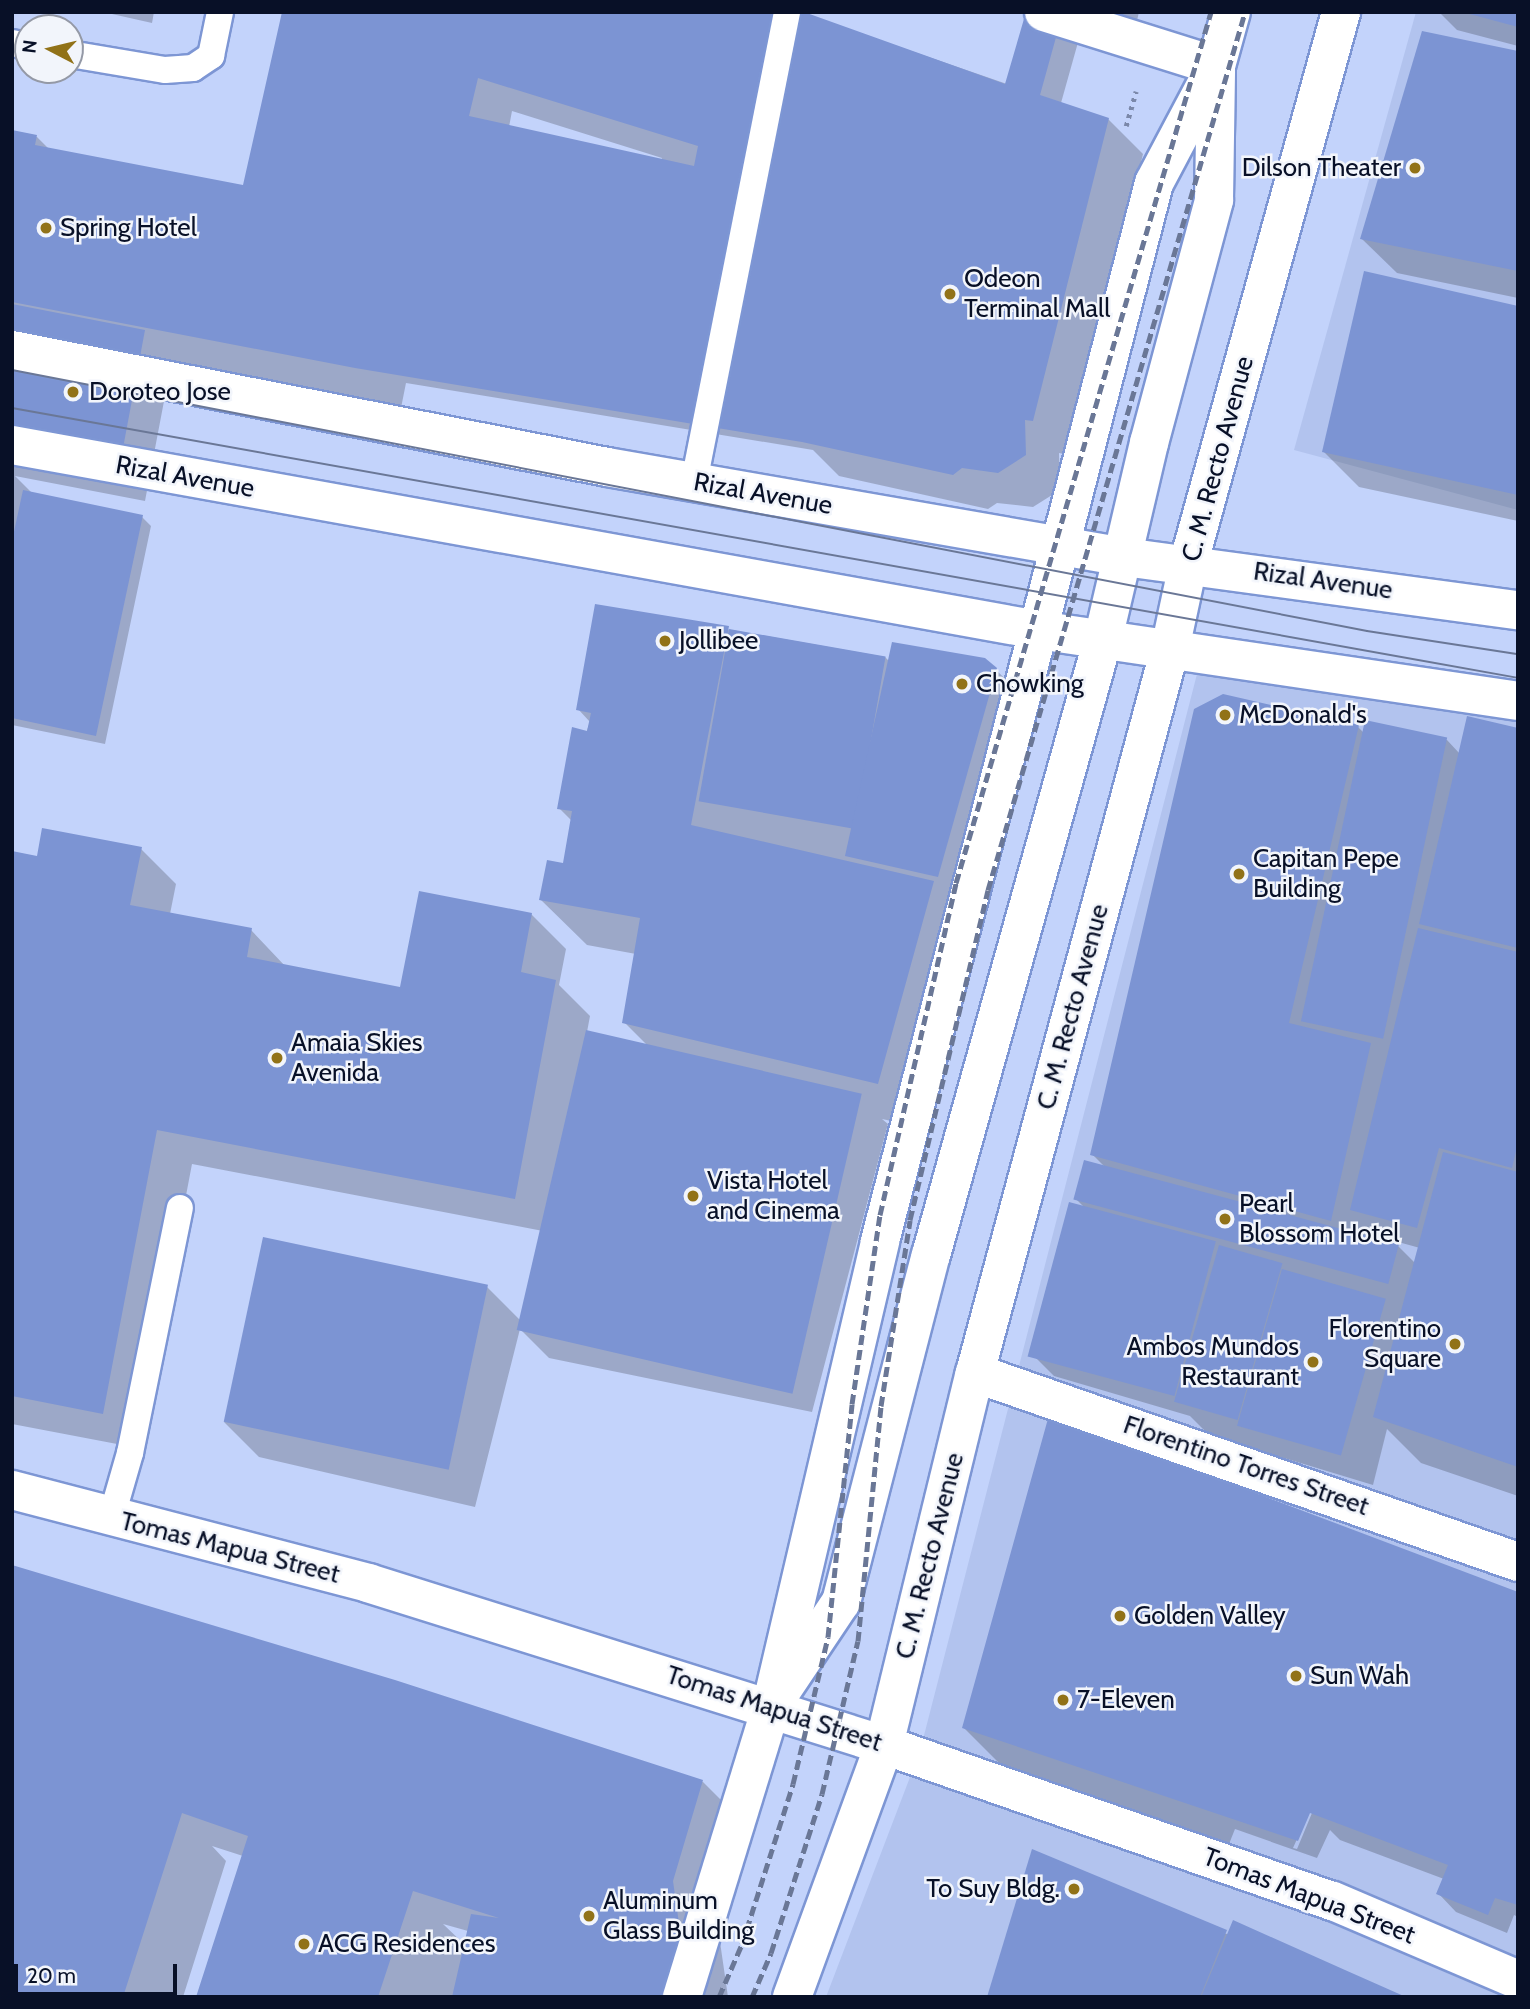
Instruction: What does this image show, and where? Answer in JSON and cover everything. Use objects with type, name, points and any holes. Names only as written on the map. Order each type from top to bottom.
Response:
[{"type":"main road","points":[[1044,12],[1216,65]]},
{"type":"main road","points":[[682,1997],[771,1707],[880,1241],[1154,183],[1216,65],[1231,12]]},
{"type":"main road","name":"C. M. Recto Avenue","points":[[792,1997],[884,1745],[975,1373],[1170,649],[1188,565],[1341,12]]},
{"type":"main road","points":[[771,1707],[841,1602],[931,1255],[1103,639],[1149,443],[1214,200],[1216,65]]},
{"type":"main road","name":"Rizal Avenue","points":[[12,350],[694,482],[1124,557],[1518,610]]},
{"type":"main road","name":"Rizal Avenue","points":[[12,445],[1038,630],[1518,701]]},
{"type":"main road","name":"Florentino Torres Street","points":[[975,1373],[1518,1562]]},
{"type":"main road","name":"Tomas Mapua Street","points":[[12,1490],[111,1519],[368,1583],[771,1707],[1333,1901],[1518,1980]]},
{"type":"lane","points":[[84,56],[164,70],[193,68],[211,55],[220,12]]},
{"type":"lane","points":[[694,482],[787,12]]},
{"type":"lane","points":[[111,1519],[130,1453],[180,1208]]},
{"type":"shaded area","points":[[1416,12],[1518,12],[1518,510],[1294,450]]},
{"type":"shaded area","points":[[1197,674],[1518,721],[1518,1997],[826,1997],[920,1751]]},
{"type":"building","points":[[282,12],[804,12],[1005,84],[1026,12],[1063,12],[1040,95],[1109,118],[1033,421],[1025,420],[1026,455],[998,473],[962,468],[953,475],[802,442],[355,368],[12,302],[12,130],[37,135],[35,145],[243,185]],"holes":[[[478,78],[698,146],[694,166],[469,116]]]},
{"type":"building","points":[[1518,12],[1518,27],[1466,13]]},
{"type":"building","points":[[1422,31],[1518,51],[1518,271],[1360,239]]},
{"type":"building","points":[[1364,271],[1518,306],[1518,495],[1322,452]]},
{"type":"building","name":"Doroteo Jose","points":[[12,304],[145,330],[118,475],[12,454]]},
{"type":"building","points":[[23,490],[143,515],[96,736],[12,718],[12,541]]},
{"type":"building","points":[[595,604],[729,626],[691,825],[934,881],[878,1084],[622,1023],[640,918],[539,900],[547,860],[563,863],[572,811],[557,809],[572,727],[587,731],[591,713],[576,710]]},
{"type":"building","points":[[729,629],[886,657],[855,829],[699,801]]},
{"type":"building","points":[[892,642],[985,658],[997,668],[938,877],[845,856]]},
{"type":"building","name":"Capitan Pepe Building","points":[[1223,694],[1359,725],[1289,1023],[1371,1043],[1331,1221],[1090,1155],[1194,709]]},
{"type":"building","points":[[1467,716],[1518,728],[1518,948],[1419,924]]},
{"type":"building","points":[[1365,720],[1447,737],[1383,1039],[1301,1021]]},
{"type":"building","name":"Amaia Skies Avenida","points":[[42,828],[142,847],[130,905],[252,928],[247,957],[400,987],[419,891],[532,913],[521,972],[556,980],[515,1199],[157,1130],[103,1414],[12,1396],[12,851],[37,856]]},
{"type":"building","points":[[1418,928],[1518,952],[1518,1143],[1512,1168],[1439,1148],[1417,1228],[1350,1210]]},
{"type":"building","name":"Vista Hotel and Cinema","points":[[586,1030],[862,1094],[792,1394],[517,1330]]},
{"type":"building","name":"Florentino Square","points":[[1443,1152],[1518,1172],[1518,1467],[1373,1417]]},
{"type":"building","name":"Pearl Blossom Hotel","points":[[1084,1160],[1399,1244],[1388,1284],[1073,1200]]},
{"type":"building","points":[[1069,1202],[1216,1241],[1174,1396],[1028,1357]]},
{"type":"building","points":[[263,1237],[488,1285],[449,1470],[224,1422]]},
{"type":"building","points":[[1219,1245],[1282,1263],[1238,1420],[1174,1402]]},
{"type":"building","name":"Ambos Mundos Restaurant","points":[[1282,1269],[1386,1299],[1341,1455],[1237,1426]]},
{"type":"building","points":[[1049,1415],[1518,1592],[1518,1905],[1495,1898],[1488,1915],[1436,1894],[1448,1865],[1310,1813],[1298,1841],[962,1728]]},
{"type":"building","points":[[12,1565],[395,1680],[703,1780],[673,1881],[685,1966],[674,1997],[452,1997],[471,1914],[499,1918],[413,1891],[378,1997],[196,1997],[248,1836],[182,1813],[123,1997],[12,1997]]},
{"type":"building","name":"To Suy Bldg.","points":[[1032,1849],[1227,1930],[1200,1997],[987,1997]]},
{"type":"building","points":[[1233,1920],[1345,1970],[1406,1997],[1201,1997]]},
{"type":"tram line","points":[[12,370],[1367,631],[1518,654]]},
{"type":"tram line","points":[[12,408],[1518,678]]},
{"type":"railway","points":[[719,1997],[742,1944],[793,1784],[828,1637],[852,1404],[880,1215],[956,883],[1211,12]]},
{"type":"railway","points":[[752,1997],[771,1953],[822,1794],[858,1641],[881,1406],[910,1220],[988,890],[1245,12]]},
{"type":"place","name":"Dilson Theater","points":[[1415,168]]},
{"type":"place","name":"Spring Hotel","points":[[46,228]]},
{"type":"place","name":"Odeon Terminal Mall","points":[[950,294]]},
{"type":"place","name":"Doroteo Jose","points":[[73,392]]},
{"type":"place","name":"Jollibee","points":[[665,641]]},
{"type":"place","name":"Chowking","points":[[962,684]]},
{"type":"place","name":"McDonald's","points":[[1225,715]]},
{"type":"place","name":"Capitan Pepe Building","points":[[1239,874]]},
{"type":"place","name":"Amaia Skies Avenida","points":[[277,1058]]},
{"type":"place","name":"Vista Hotel and Cinema","points":[[693,1196]]},
{"type":"place","name":"Pearl Blossom Hotel","points":[[1225,1219]]},
{"type":"place","name":"Florentino Square","points":[[1455,1344]]},
{"type":"place","name":"Ambos Mundos Restaurant","points":[[1313,1362]]},
{"type":"place","name":"Golden Valley","points":[[1120,1616]]},
{"type":"place","name":"Sun Wah","points":[[1296,1676]]},
{"type":"place","name":"7-Eleven","points":[[1063,1700]]},
{"type":"place","name":"To Suy Bldg.","points":[[1074,1889]]},
{"type":"place","name":"Aluminum Glass Building","points":[[589,1916]]},
{"type":"place","name":"ACG Residences","points":[[304,1944]]}]
